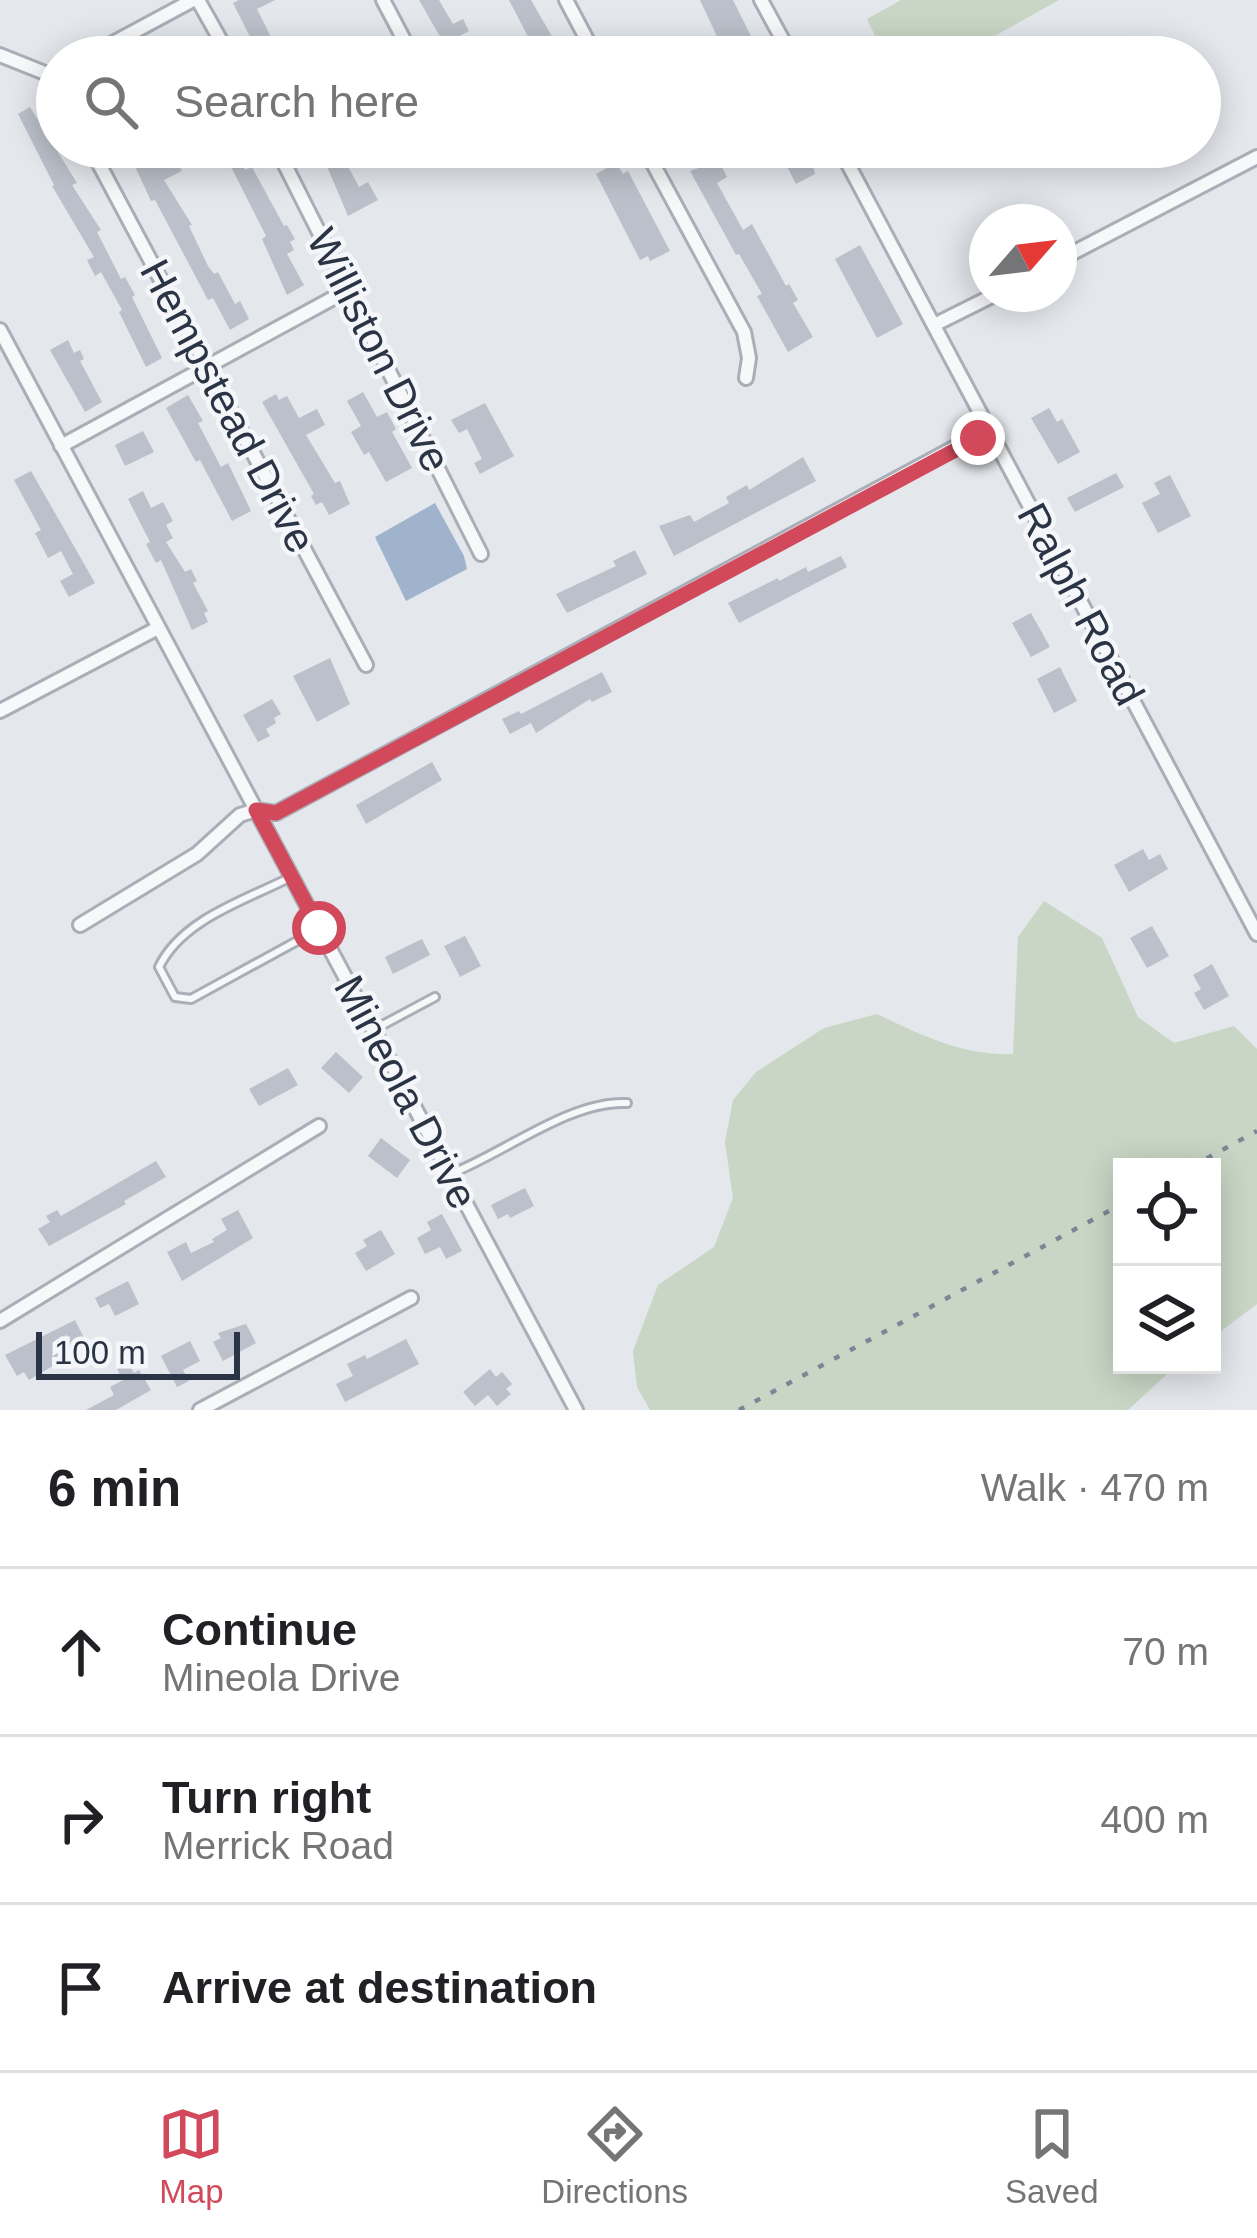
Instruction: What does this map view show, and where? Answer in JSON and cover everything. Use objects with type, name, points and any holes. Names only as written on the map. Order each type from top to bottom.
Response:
[{"type":"street","points":[[127,36],[196,0],[217,36]]},
{"type":"street","points":[[383,0],[402,36]]},
{"type":"street","points":[[566,0],[585,36]]},
{"type":"street","points":[[761,0],[780,36]]},
{"type":"street","points":[[0,55],[36,70]]},
{"type":"street","points":[[1077,251],[1257,157]]},
{"type":"street","name":"Hempstead Drive","points":[[101,168],[366,665]]},
{"type":"street","name":"Williston Drive","points":[[287,168],[481,554]]},
{"type":"street","points":[[655,168],[744,332],[749,358],[746,378]]},
{"type":"street","name":"Ralph Road","points":[[850,168],[1257,934]]},
{"type":"street","points":[[61,446],[349,290]]},
{"type":"street","points":[[934,326],[969,308]]},
{"type":"street","name":"Mineola Drive","points":[[0,330],[576,1410]]},
{"type":"street","points":[[80,925],[196,854],[240,815],[256,810],[276,813],[989,429]]},
{"type":"street","points":[[0,691],[4,709],[156,628]]},
{"type":"street","points":[[0,1321],[319,1126]]},
{"type":"street","points":[[200,1410],[411,1298]]},
{"type":"lane","points":[[291,877],[183,932],[159,967],[164,978],[175,997],[191,999],[319,928]]},
{"type":"lane","points":[[373,1030],[435,997]]},
{"type":"lane","points":[[450,1174],[577,1114],[627,1103]]},
{"type":"green space","points":[[901,0],[1059,0],[995,36],[875,36],[867,19]]},
{"type":"green space","points":[[1044,901],[1102,938],[1138,1017],[1174,1043],[1234,1026],[1257,1049],[1257,1304],[1221,1331],[1221,1158],[1113,1158],[1113,1374],[1167,1374],[1128,1410],[650,1410],[637,1387],[633,1351],[658,1285],[714,1247],[733,1198],[725,1142],[733,1100],[756,1072],[824,1028],[877,1014],[960,1048],[1013,1054],[1018,937]]},
{"type":"water","points":[[435,503],[467,569],[406,601],[375,537]]},
{"type":"building","points":[[275,0],[257,9],[270,36],[250,36],[233,3]]},
{"type":"building","points":[[419,0],[439,0],[453,24],[463,19],[469,31],[440,36]]},
{"type":"building","points":[[509,0],[531,0],[552,36],[528,36]]},
{"type":"building","points":[[700,0],[733,0],[751,36],[717,36]]},
{"type":"building","points":[[30,107],[36,117],[36,150],[18,114]]},
{"type":"building","points":[[45,168],[68,168],[121,279],[125,277],[135,295],[162,358],[146,367],[101,272],[95,276],[87,260],[94,257]]},
{"type":"building","points":[[136,168],[180,168],[164,180],[192,225],[208,266],[214,274],[218,272],[249,319],[230,330],[213,298],[208,300],[155,200],[151,201]]},
{"type":"building","points":[[232,168],[253,168],[295,239],[290,242],[294,250],[287,254],[304,285],[287,295],[262,239],[266,236]]},
{"type":"building","points":[[328,168],[349,168],[359,187],[368,182],[378,200],[348,216]]},
{"type":"building","points":[[607,168],[619,168],[623,174],[628,171],[670,251],[650,261],[648,256],[640,260],[596,174]]},
{"type":"building","points":[[722,168],[727,177],[717,183],[743,230],[752,224],[798,300],[793,303],[813,337],[788,352],[757,296],[762,294],[690,171]]},
{"type":"building","points":[[788,168],[813,168],[815,174],[796,184]]},
{"type":"building","points":[[860,245],[903,324],[877,338],[835,259]]},
{"type":"building","points":[[68,340],[74,353],[80,350],[84,359],[80,361],[102,402],[85,412],[50,350]]},
{"type":"building","points":[[363,392],[377,417],[387,412],[412,468],[386,482],[351,432],[361,426],[347,401]]},
{"type":"building","points":[[276,394],[279,400],[287,396],[299,418],[317,409],[325,425],[306,435],[335,483],[340,481],[350,504],[329,515],[322,502],[316,505],[262,402]]},
{"type":"building","points":[[188,395],[221,467],[228,463],[251,511],[232,521],[166,408]]},
{"type":"building","points":[[485,403],[514,456],[480,474],[474,463],[482,459],[467,429],[459,433],[451,420]]},
{"type":"building","points":[[1049,408],[1057,422],[1062,419],[1080,452],[1058,464],[1031,418]]},
{"type":"building","points":[[143,431],[154,452],[125,466],[115,445]]},
{"type":"building","points":[[803,457],[816,481],[674,556],[659,526],[690,515],[694,522],[729,503],[726,497],[747,485],[749,490]]},
{"type":"building","points":[[31,471],[95,583],[69,597],[60,581],[73,574],[61,551],[48,558],[35,533],[41,530],[14,480]]},
{"type":"building","points":[[1116,473],[1124,487],[1075,512],[1067,498]]},
{"type":"building","points":[[1170,475],[1191,516],[1158,533],[1142,503],[1160,494],[1154,483]]},
{"type":"building","points":[[143,491],[151,508],[163,502],[173,521],[166,525],[173,538],[166,542],[185,572],[191,569],[208,611],[204,613],[208,622],[192,630],[128,499]]},
{"type":"building","points":[[635,550],[647,574],[567,613],[556,594],[616,566],[613,561]]},
{"type":"building","points":[[841,556],[847,567],[739,623],[728,603],[778,578],[806,567],[808,572]]},
{"type":"building","points":[[1031,613],[1050,647],[1031,657],[1012,623]]},
{"type":"building","points":[[330,658],[350,704],[317,722],[293,676]]},
{"type":"building","points":[[1060,667],[1077,701],[1054,713],[1037,679]]},
{"type":"building","points":[[602,672],[612,692],[590,699],[536,733],[531,723],[510,734],[502,719]]},
{"type":"building","points":[[272,699],[281,714],[266,729],[270,736],[258,742],[243,715]]},
{"type":"building","points":[[432,762],[442,780],[366,824],[356,805]]},
{"type":"building","points":[[1143,849],[1149,860],[1160,854],[1168,869],[1129,892],[1114,865]]},
{"type":"building","points":[[1152,926],[1169,956],[1147,968],[1130,938]]},
{"type":"building","points":[[465,936],[481,966],[460,977],[444,946]]},
{"type":"building","points":[[422,939],[430,955],[393,974],[385,957]]},
{"type":"building","points":[[1212,964],[1229,996],[1204,1010],[1194,993],[1201,989],[1193,975]]},
{"type":"building","points":[[336,1052],[363,1077],[349,1093],[321,1068]]},
{"type":"building","points":[[288,1068],[298,1085],[259,1106],[249,1089]]},
{"type":"building","points":[[381,1138],[410,1160],[397,1178],[368,1156]]},
{"type":"building","points":[[156,1161],[166,1177],[49,1246],[38,1229],[50,1222],[46,1216],[57,1210],[61,1216]]},
{"type":"building","points":[[525,1188],[534,1206],[498,1219],[491,1205]]},
{"type":"building","points":[[238,1210],[253,1238],[182,1281],[167,1252],[186,1242],[191,1253],[214,1242],[227,1230],[221,1219]]},
{"type":"building","points":[[442,1214],[462,1251],[446,1259],[440,1247],[425,1254],[417,1238],[431,1230],[427,1222]]},
{"type":"building","points":[[381,1230],[395,1254],[366,1271],[355,1253],[367,1246],[363,1240]]},
{"type":"building","points":[[128,1281],[139,1304],[115,1316],[109,1304],[100,1308],[95,1298]]},
{"type":"building","points":[[75,1320],[84,1338],[71,1345],[75,1353],[29,1380],[24,1372],[17,1376],[5,1355]]},
{"type":"building","points":[[246,1324],[256,1343],[223,1361],[213,1342],[221,1338],[218,1333]]},
{"type":"building","points":[[406,1339],[419,1364],[345,1402],[336,1384],[353,1376],[347,1364]]},
{"type":"building","points":[[190,1341],[200,1361],[183,1370],[189,1381],[177,1387],[161,1356]]},
{"type":"building","points":[[128,1363],[134,1373],[139,1370],[151,1390],[116,1410],[86,1410],[114,1395],[110,1387],[123,1380],[117,1369]]},
{"type":"building","points":[[490,1369],[496,1377],[502,1372],[512,1384],[506,1389],[511,1394],[497,1406],[488,1395],[475,1406],[463,1392]]},
{"type":"railway","points":[[1208,1158],[1257,1131]]},
{"type":"railway","points":[[739,1410],[1113,1209]]},
{"type":"route","points":[[319,928],[256,810],[276,813],[978,438]]}]
